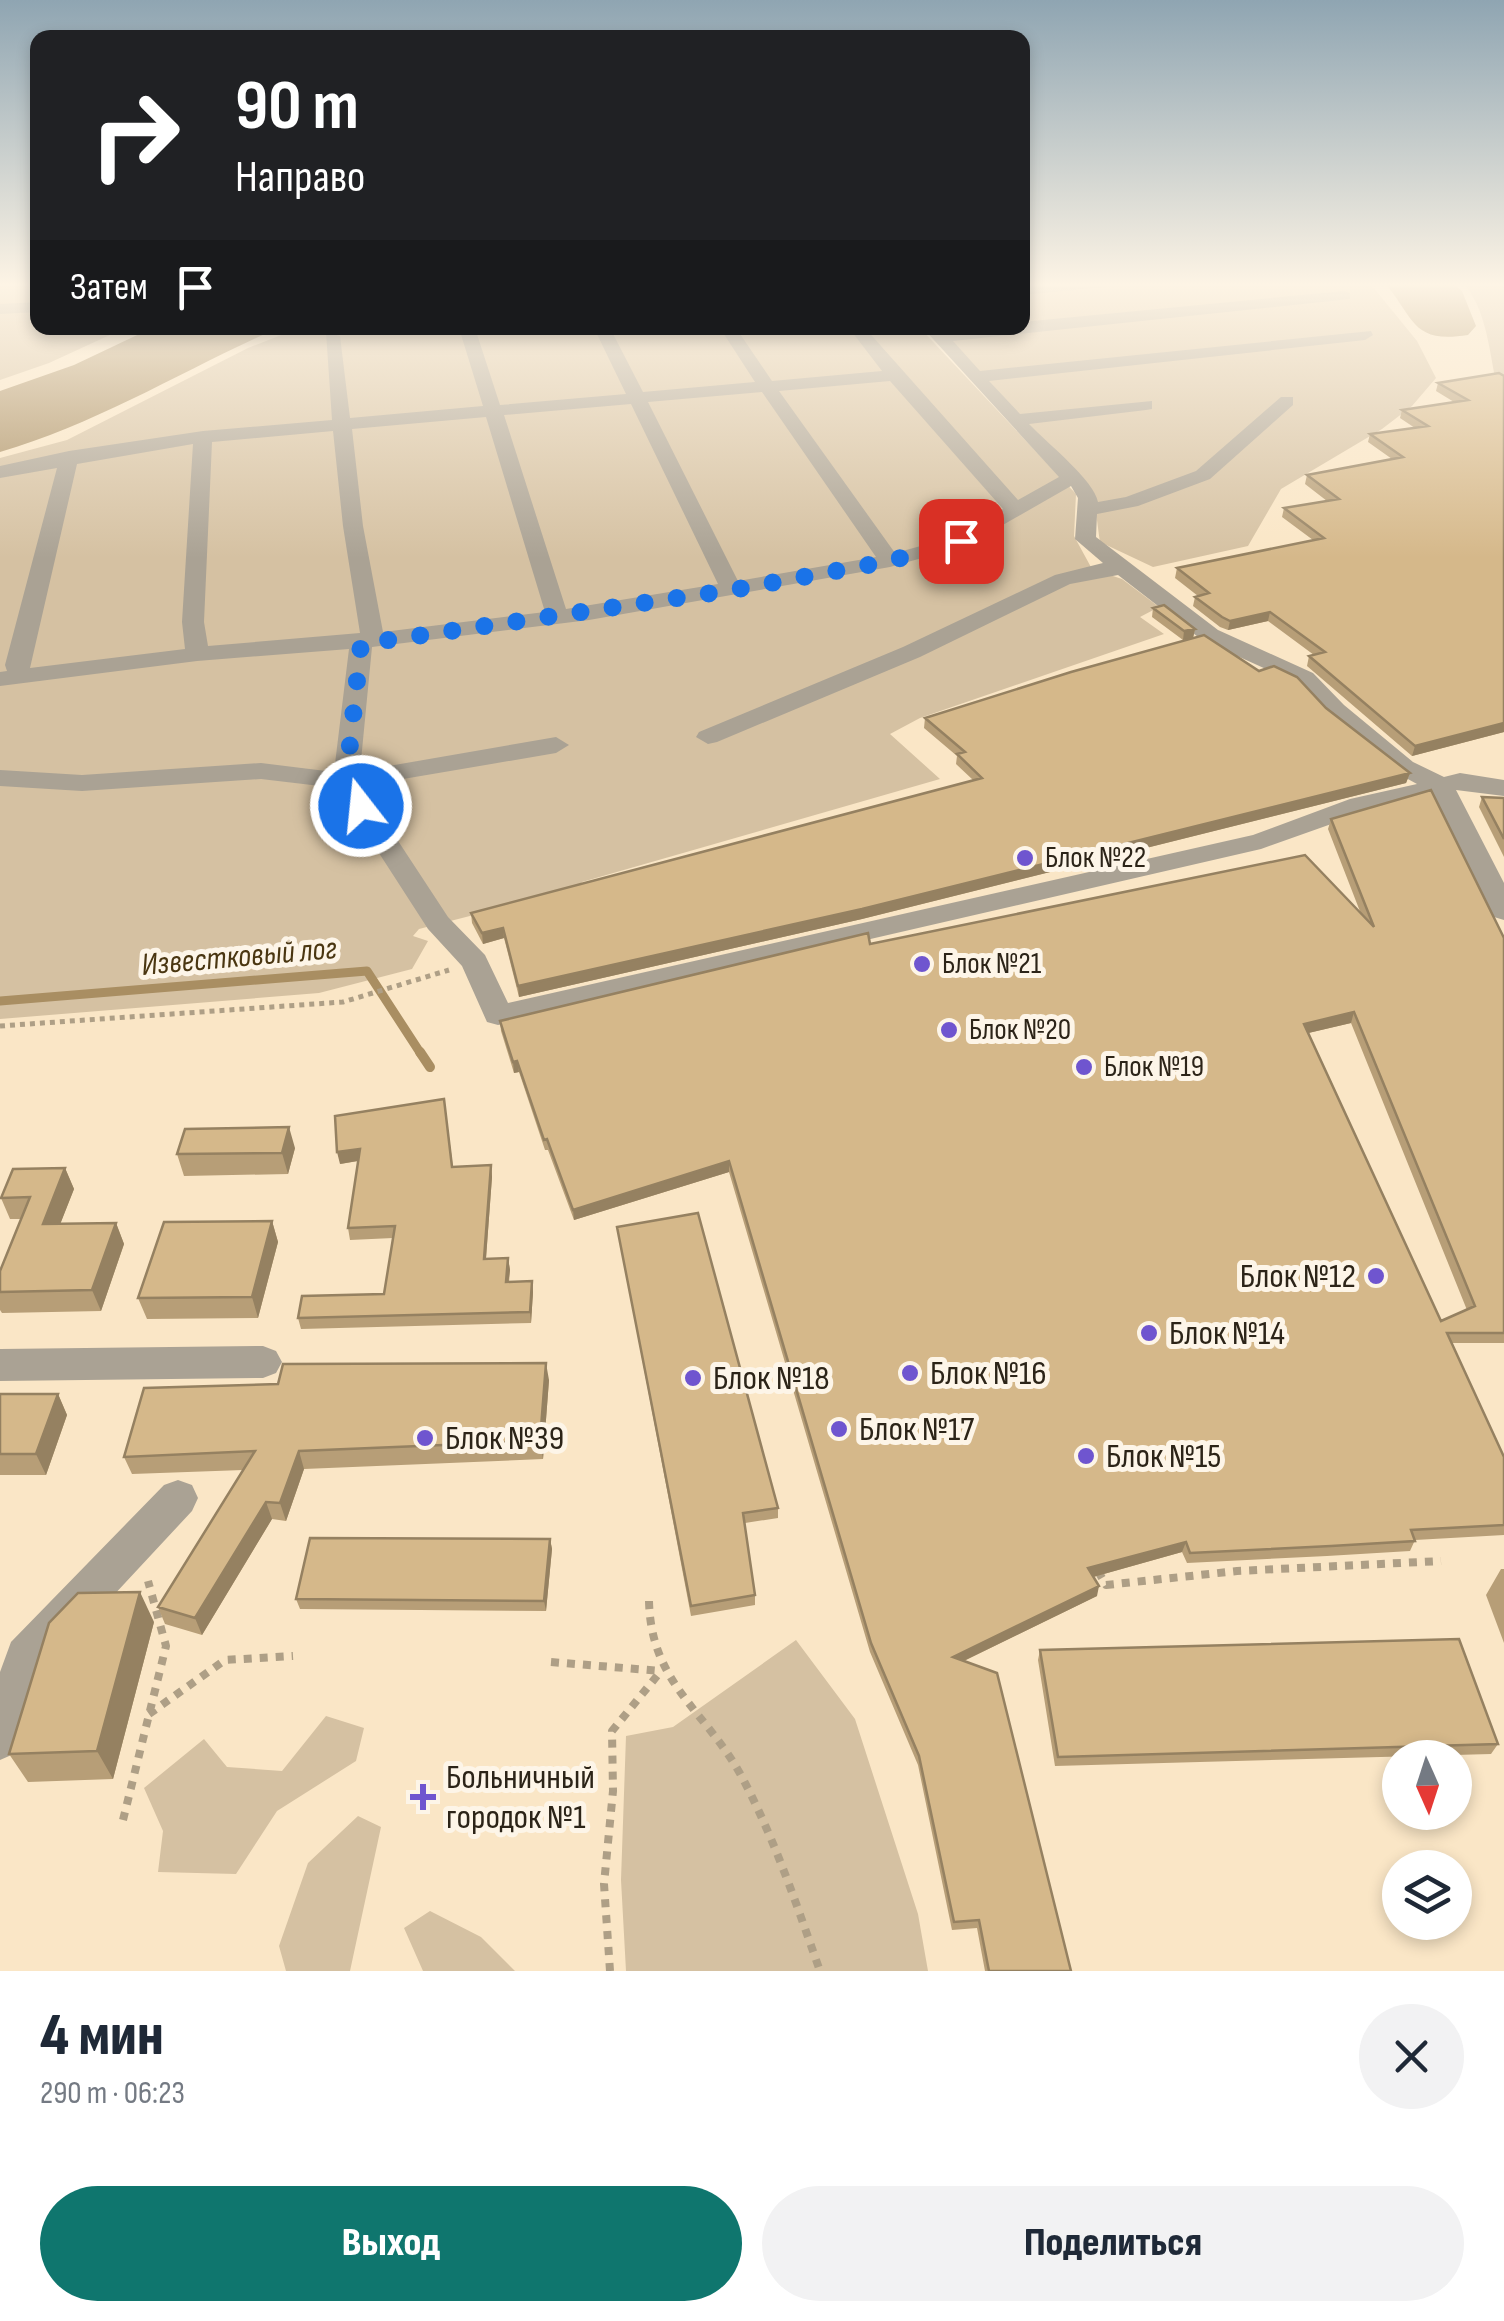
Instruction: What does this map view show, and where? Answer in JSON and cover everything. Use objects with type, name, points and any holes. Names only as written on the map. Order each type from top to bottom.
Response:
[{"type":"street","points":[[337,374],[353,526],[372,635],[361,644],[346,781],[438,923],[475,962],[498,1015],[1260,841],[1359,805],[1460,781],[1504,788]]},
{"type":"street","points":[[483,374],[558,615]]},
{"type":"street","points":[[626,374],[732,590]]},
{"type":"street","points":[[759,374],[824,472],[890,561]]},
{"type":"street","points":[[973,374],[1058,466],[1074,476],[1088,498],[1084,538],[1210,635],[1306,678],[1335,710],[1404,768],[1441,786],[1504,911]]},
{"type":"street","points":[[976,377],[1003,374]]},
{"type":"street","points":[[0,472],[204,437],[894,375],[1016,512]]},
{"type":"street","points":[[1087,510],[1131,502],[1204,474],[1288,401]]},
{"type":"street","points":[[1016,420],[1146,405]]},
{"type":"street","points":[[197,654],[194,622],[204,437]]},
{"type":"street","points":[[10,678],[17,665],[70,457]]},
{"type":"street","points":[[10,678],[197,654],[361,644],[732,590],[890,561],[961,541],[1074,476]]},
{"type":"street","points":[[708,737],[979,621],[1055,579],[1092,569],[1120,568]]},
{"type":"street","points":[[0,778],[82,783],[261,772],[346,781],[556,744]]},
{"type":"street","points":[[0,1365],[263,1362]]},
{"type":"street","points":[[0,1737],[27,1657],[178,1498]]},
{"type":"path","points":[[0,1026],[344,1002],[419,980]]},
{"type":"path","points":[[122,1820],[166,1646],[136,1541]]},
{"type":"path","points":[[1230,1553],[1237,1570]]},
{"type":"path","points":[[1091,1562],[1106,1584],[1237,1570],[1441,1560]]},
{"type":"path","points":[[649,1600],[648,1622],[661,1670],[727,1750],[775,1846],[820,1971]]},
{"type":"path","points":[[149,1714],[225,1660],[293,1656]]},
{"type":"path","points":[[551,1662],[661,1670]]},
{"type":"path","points":[[610,1971],[604,1884],[613,1791],[612,1731],[661,1670]]},
{"type":"shaded area","points":[[48,374],[182,374],[72,426],[0,452],[0,391]]},
{"type":"shaded area","points":[[197,374],[963,374],[1076,494],[1074,536],[1092,569],[1122,579],[1159,607],[1140,617],[1164,634],[920,718],[890,734],[940,779],[582,882],[579,888],[419,929],[413,936],[428,941],[412,969],[319,993],[0,1019],[0,458],[67,440]]},
{"type":"shaded area","points":[[980,374],[1434,374],[1436,378],[1412,406],[1382,429],[1281,489],[1248,546],[1153,567],[1100,542],[1088,487]]},
{"type":"shaded area","points":[[1494,374],[1504,374],[1504,382],[1496,382]]},
{"type":"shaded area","points":[[796,1640],[855,1719],[918,1914],[928,1971],[626,1971],[621,1880],[626,1736],[673,1727]]},
{"type":"shaded area","points":[[326,1716],[364,1728],[356,1761],[277,1811],[236,1874],[158,1872],[163,1831],[144,1788],[204,1739],[227,1767],[282,1771]]},
{"type":"shaded area","points":[[358,1816],[381,1827],[350,1971],[286,1971],[279,1946],[308,1863]]},
{"type":"shaded area","points":[[430,1911],[481,1937],[515,1971],[423,1971],[404,1928]]},
{"type":"building","points":[[1493,374],[1504,376],[1504,723],[1415,746],[1309,656],[1325,652],[1270,612],[1230,621],[1222,617],[1195,597],[1209,593],[1177,568],[1324,538],[1284,508],[1339,499],[1307,475],[1403,457],[1370,434],[1428,426],[1402,410],[1468,400],[1438,383]]},
{"type":"building","points":[[1164,605],[1195,629],[1184,631],[1153,608]]},
{"type":"building","points":[[1204,635],[1259,671],[1274,666],[1297,677],[1326,708],[1410,773],[862,909],[518,986],[503,928],[482,933],[471,913],[982,778],[957,754],[965,752],[925,718]]},
{"type":"building","points":[[1431,790],[1504,938],[1504,1333],[1447,1333],[1504,1457],[1504,1525],[1411,1530],[1415,1541],[1331,1546],[1190,1553],[1186,1542],[1088,1568],[1099,1586],[953,1657],[997,1673],[1071,1971],[989,1971],[979,1920],[954,1922],[919,1756],[871,1643],[729,1161],[573,1210],[500,1021],[868,933],[870,944],[1305,855],[1374,927],[1331,819]],"holes":[[[1354,1012],[1475,1306],[1441,1321],[1304,1024]]]},
{"type":"building","points":[[1482,797],[1504,798],[1504,839]]},
{"type":"building","points":[[444,1099],[452,1167],[491,1165],[484,1259],[508,1258],[506,1282],[532,1281],[530,1312],[298,1318],[302,1296],[384,1294],[395,1226],[348,1228],[360,1149],[337,1152],[335,1116]]},
{"type":"building","points":[[289,1127],[282,1153],[177,1154],[185,1129]]},
{"type":"building","points":[[65,1168],[43,1224],[116,1223],[92,1290],[0,1292],[0,1271],[30,1197],[1,1198],[13,1169]]},
{"type":"building","name":"Блок №18","points":[[698,1213],[778,1508],[743,1513],[755,1595],[691,1606],[617,1227]]},
{"type":"building","points":[[272,1221],[252,1297],[138,1298],[164,1222]]},
{"type":"building","points":[[546,1363],[540,1441],[299,1451],[280,1503],[266,1502],[195,1618],[158,1607],[255,1451],[124,1457],[144,1388],[278,1384],[283,1364]]},
{"type":"building","points":[[0,1394],[58,1394],[36,1454],[0,1454]]},
{"type":"building","name":"Блок №39","points":[[310,1538],[550,1539],[544,1601],[296,1599]]},
{"type":"building","points":[[140,1592],[97,1751],[9,1754],[49,1623],[78,1593]]},
{"type":"building","points":[[1459,1639],[1498,1744],[1472,1745],[1472,1740],[1382,1740],[1382,1747],[1058,1757],[1040,1650]]},
{"type":"waterway","name":"Известковый лог","points":[[0,1001],[367,971],[421,1054]]},
{"type":"waterway","name":"Известковый лог","points":[[420,1052],[430,1067]]},
{"type":"place","name":"Блок №22","points":[[1025,858]]},
{"type":"place","name":"Блок №21","points":[[922,964]]},
{"type":"place","name":"Блок №20","points":[[949,1030]]},
{"type":"place","name":"Блок №19","points":[[1084,1067]]},
{"type":"place","name":"Блок №12","points":[[1376,1276]]},
{"type":"place","name":"Блок №14","points":[[1149,1333]]},
{"type":"place","name":"Блок №16","points":[[910,1373]]},
{"type":"place","name":"Блок №18","points":[[693,1378]]},
{"type":"place","name":"Блок №17","points":[[839,1429]]},
{"type":"place","name":"Блок №39","points":[[425,1438]]},
{"type":"place","name":"Блок №15","points":[[1086,1456]]},
{"type":"place","name":"Больничный городок №1","points":[[423,1797]]},
{"type":"route","points":[[361,806],[346,781],[361,644],[558,615],[589,614],[732,590],[890,561],[961,541]]}]
